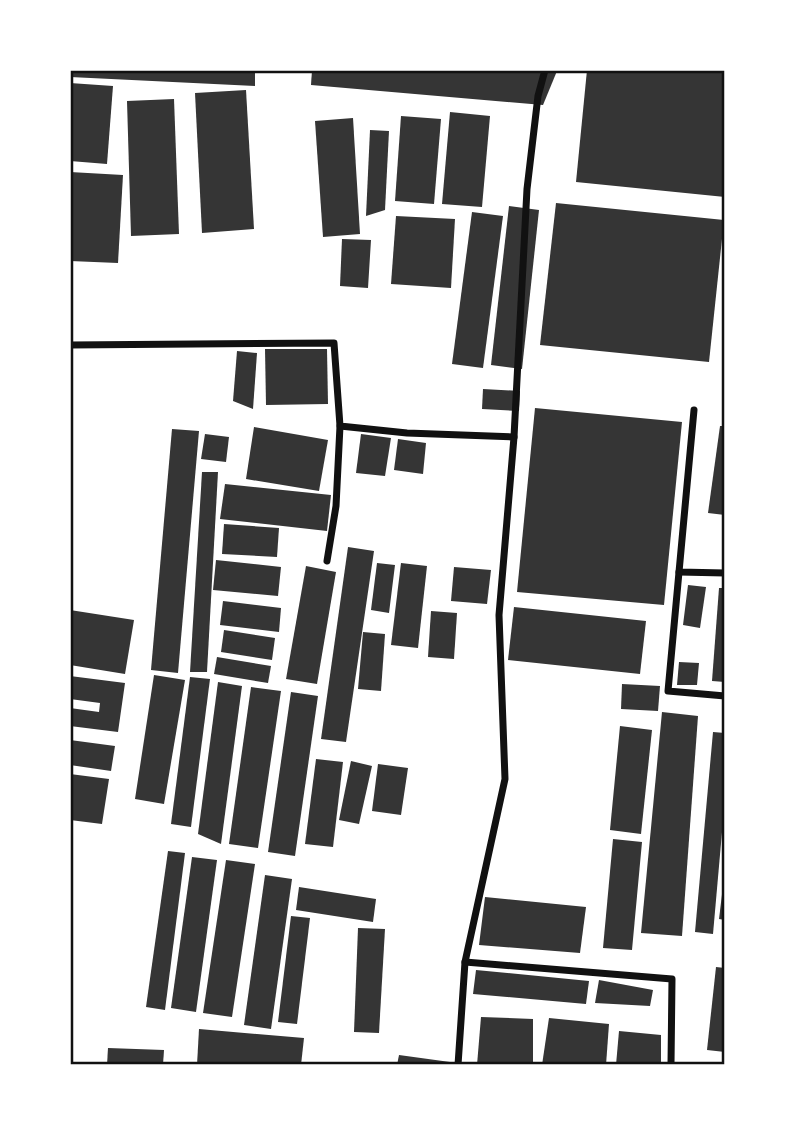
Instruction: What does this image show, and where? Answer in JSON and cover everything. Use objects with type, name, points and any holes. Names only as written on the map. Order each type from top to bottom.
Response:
[{"type":"street","points":[[458,1065],[465,962],[505,779],[499,615],[514,437],[527,189],[538,96],[545,70]]},
{"type":"street","points":[[70,345],[334,342],[340,426],[336,506],[327,561]]},
{"type":"street","points":[[694,410],[668,691],[725,696]]},
{"type":"street","points":[[340,426],[407,433],[514,437]]},
{"type":"street","points":[[679,572],[725,573]]},
{"type":"street","points":[[465,962],[672,979],[671,1065]]},
{"type":"building","points":[[70,70],[255,70],[255,86],[70,77]]},
{"type":"building","points":[[312,70],[557,71],[543,105],[311,85]]},
{"type":"building","points":[[587,70],[725,70],[725,197],[576,182]]},
{"type":"building","points":[[70,83],[113,86],[107,164],[70,161]]},
{"type":"building","points":[[246,90],[254,229],[202,233],[195,93]]},
{"type":"building","points":[[174,99],[179,234],[131,236],[127,101]]},
{"type":"building","points":[[450,112],[490,116],[482,207],[442,204]]},
{"type":"building","points":[[401,116],[441,119],[434,204],[395,201]]},
{"type":"building","points":[[353,118],[360,234],[323,237],[315,121]]},
{"type":"building","points":[[370,130],[389,131],[385,210],[366,216]]},
{"type":"building","points":[[70,172],[123,175],[118,263],[70,261]]},
{"type":"building","points":[[556,203],[724,220],[709,362],[540,345]]},
{"type":"building","points":[[509,206],[539,210],[522,369],[491,365]]},
{"type":"building","points":[[472,212],[503,216],[483,368],[452,364]]},
{"type":"building","points":[[396,216],[455,219],[451,288],[391,284]]},
{"type":"building","points":[[342,239],[371,240],[368,288],[340,286]]},
{"type":"building","points":[[265,349],[327,349],[328,404],[266,405]]},
{"type":"building","points":[[237,351],[257,353],[253,409],[233,401]]},
{"type":"building","points":[[483,389],[520,391],[519,411],[482,409]]},
{"type":"building","points":[[535,408],[682,422],[664,605],[517,592]]},
{"type":"building","points":[[720,426],[725,426],[725,515],[708,513]]},
{"type":"building","points":[[254,427],[328,440],[319,491],[246,479]]},
{"type":"building","points":[[172,429],[199,431],[178,673],[151,670]]},
{"type":"building","points":[[205,434],[229,437],[226,462],[201,459]]},
{"type":"building","points":[[361,434],[391,438],[385,476],[356,473]]},
{"type":"building","points":[[398,439],[426,443],[423,474],[394,470]]},
{"type":"building","points":[[202,472],[218,472],[207,672],[190,672]]},
{"type":"building","points":[[225,484],[331,495],[327,531],[220,519]]},
{"type":"building","points":[[224,524],[279,528],[277,557],[222,554]]},
{"type":"building","points":[[348,547],[374,551],[346,742],[321,739]]},
{"type":"building","points":[[216,560],[281,567],[278,596],[213,590]]},
{"type":"building","points":[[377,563],[395,565],[389,613],[371,610]]},
{"type":"building","points":[[401,563],[427,566],[418,648],[391,645]]},
{"type":"building","points":[[306,566],[336,572],[317,684],[286,679]]},
{"type":"building","points":[[454,567],[491,570],[487,604],[451,601]]},
{"type":"building","points":[[688,585],[706,587],[700,628],[683,625]]},
{"type":"building","points":[[719,588],[725,588],[725,682],[712,681]]},
{"type":"building","points":[[223,601],[281,608],[279,632],[220,625]]},
{"type":"building","points":[[514,607],[646,621],[640,674],[508,660]]},
{"type":"building","points":[[70,610],[134,620],[125,674],[70,665]]},
{"type":"building","points":[[431,611],[457,613],[454,659],[428,657]]},
{"type":"building","points":[[224,630],[275,638],[272,660],[221,652]]},
{"type":"building","points":[[363,632],[385,634],[381,691],[358,689]]},
{"type":"building","points":[[217,657],[271,666],[268,683],[214,674]]},
{"type":"building","points":[[679,662],[699,663],[697,685],[677,685]]},
{"type":"building","points":[[154,675],[185,680],[164,804],[135,799]]},
{"type":"building","points":[[70,676],[125,683],[118,732],[70,726],[70,708],[99,712],[100,703],[70,699]]},
{"type":"building","points":[[190,677],[210,679],[191,827],[171,824]]},
{"type":"building","points":[[218,682],[242,686],[221,844],[198,834]]},
{"type":"building","points":[[622,684],[660,686],[658,711],[621,709]]},
{"type":"building","points":[[251,687],[281,691],[258,848],[229,844]]},
{"type":"building","points":[[291,692],[318,696],[295,856],[268,852]]},
{"type":"building","points":[[662,712],[698,716],[682,936],[641,933]]},
{"type":"building","points":[[620,726],[652,730],[641,834],[610,830]]},
{"type":"building","points":[[713,732],[725,733],[725,798],[713,934],[695,932]]},
{"type":"building","points":[[70,740],[115,746],[111,771],[70,765]]},
{"type":"building","points":[[316,759],[343,762],[333,847],[305,844]]},
{"type":"building","points":[[351,761],[372,766],[359,824],[339,820]]},
{"type":"building","points":[[378,764],[408,768],[401,815],[372,811]]},
{"type":"building","points":[[70,774],[109,779],[102,824],[70,820]]},
{"type":"building","points":[[613,839],[642,842],[632,950],[603,948]]},
{"type":"building","points":[[168,851],[185,853],[165,1010],[146,1007]]},
{"type":"building","points":[[192,857],[217,860],[196,1012],[171,1008]]},
{"type":"building","points":[[226,860],[255,864],[232,1017],[203,1013]]},
{"type":"building","points":[[265,875],[292,879],[271,1029],[244,1025]]},
{"type":"building","points":[[725,886],[725,920],[719,919]]},
{"type":"building","points":[[299,887],[376,899],[373,922],[296,910]]},
{"type":"building","points":[[485,897],[586,907],[580,953],[479,945]]},
{"type":"building","points":[[291,916],[310,918],[297,1024],[278,1022]]},
{"type":"building","points":[[358,928],[385,929],[379,1033],[354,1032]]},
{"type":"building","points":[[716,967],[725,968],[725,1052],[707,1050]]},
{"type":"building","points":[[476,970],[589,981],[586,1004],[473,994]]},
{"type":"building","points":[[599,980],[653,990],[650,1006],[595,1003]]},
{"type":"building","points":[[481,1017],[533,1019],[533,1065],[477,1065]]},
{"type":"building","points":[[549,1018],[609,1024],[606,1065],[542,1065]]},
{"type":"building","points":[[199,1029],[304,1038],[301,1065],[197,1065]]},
{"type":"building","points":[[619,1031],[661,1035],[661,1065],[616,1065]]},
{"type":"building","points":[[108,1048],[164,1050],[163,1065],[107,1065]]},
{"type":"building","points":[[399,1055],[450,1062],[449,1065],[397,1065]]}]
